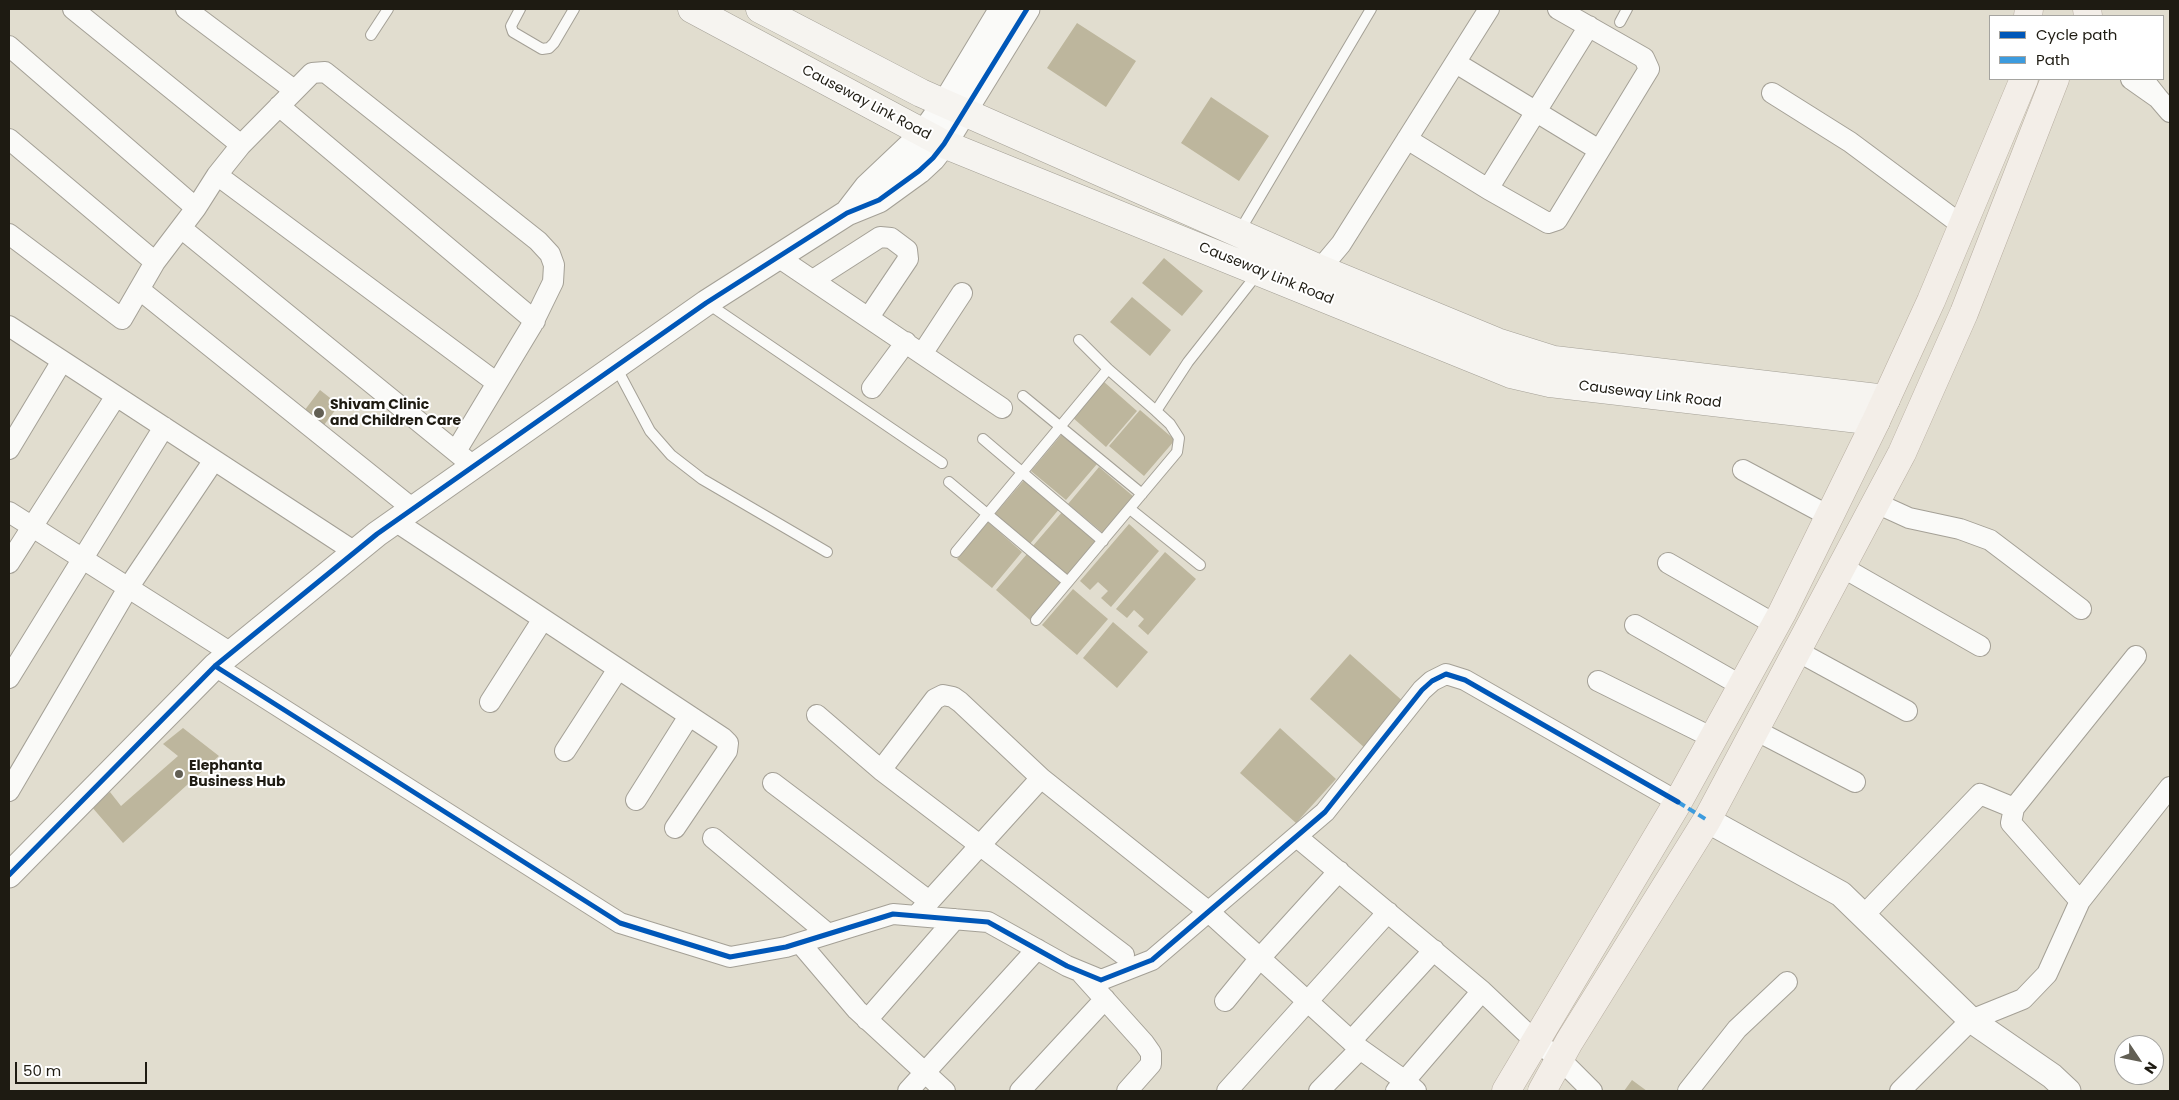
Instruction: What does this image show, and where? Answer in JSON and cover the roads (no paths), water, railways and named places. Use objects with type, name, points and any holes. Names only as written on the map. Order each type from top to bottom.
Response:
[{"type":"main road","name":"Causeway Link Road","points":[[692,9],[934,139],[1511,374],[1550,383],[1881,410]]},
{"type":"main road","name":"Causeway Link Road","points":[[760,9],[921,93],[1320,269],[1488,338],[1554,360],[1881,410]]},
{"type":"main road","points":[[1506,1091],[1678,802],[1776,624],[1881,410],[1963,226],[2024,80]]},
{"type":"main road","points":[[1542,1091],[1707,820],[1902,453],[1964,313],[2055,80]]},
{"type":"street","points":[[73,9],[241,145]]},
{"type":"street","points":[[186,9],[294,90]]},
{"type":"street","points":[[956,107],[1002,9]]},
{"type":"street","points":[[9,875],[223,660],[355,552],[404,515],[465,458],[616,366],[706,303],[847,213],[879,200],[919,171],[934,139],[1027,9]]},
{"type":"street","points":[[1320,269],[1340,244],[1489,9]]},
{"type":"street","points":[[1407,139],[1548,223],[1558,220],[1649,69],[1644,58],[1558,9]]},
{"type":"street","points":[[1488,189],[1589,26]]},
{"type":"street","points":[[9,46],[196,208]]},
{"type":"street","points":[[1456,63],[1599,150]]},
{"type":"street","points":[[9,234],[122,319],[155,262],[196,208],[217,175],[241,145],[312,73],[325,72],[538,242],[550,254],[554,265],[553,282],[535,321],[497,383],[465,458]]},
{"type":"street","points":[[2132,80],[2164,105]]},
{"type":"street","points":[[2144,80],[2164,105]]},
{"type":"street","points":[[1772,93],[1850,142],[1963,226]]},
{"type":"street","points":[[278,106],[535,321]]},
{"type":"street","points":[[9,139],[155,262]]},
{"type":"street","points":[[217,175],[497,383]]},
{"type":"street","points":[[181,228],[465,458]]},
{"type":"street","points":[[813,280],[880,237],[891,238],[907,250],[908,259],[869,318]]},
{"type":"street","points":[[778,257],[1002,408]]},
{"type":"street","points":[[140,290],[404,515],[543,619],[723,738],[728,744],[727,751],[675,828]]},
{"type":"street","points":[[922,354],[962,293]]},
{"type":"street","points":[[9,326],[355,552]]},
{"type":"street","points":[[872,388],[906,342]]},
{"type":"street","points":[[9,449],[62,361]]},
{"type":"street","points":[[9,562],[116,396]]},
{"type":"street","points":[[9,678],[164,427]]},
{"type":"street","points":[[9,791],[128,588],[214,460]]},
{"type":"street","points":[[1743,470],[1830,516]]},
{"type":"street","points":[[1876,503],[1909,518],[1960,529],[1990,540],[2081,609]]},
{"type":"street","points":[[9,512],[128,588],[223,660],[620,923],[730,957],[800,942],[892,914],[988,922],[1079,971],[1101,980],[1152,960],[1326,812],[1422,690],[1432,681],[1446,674],[1465,680],[1678,802]]},
{"type":"street","points":[[1668,563],[1776,624]]},
{"type":"street","points":[[1842,567],[1980,646]]},
{"type":"street","points":[[490,702],[543,619]]},
{"type":"street","points":[[1635,625],[1742,686]]},
{"type":"street","points":[[1797,651],[1907,711]]},
{"type":"street","points":[[2080,901],[2011,823],[2014,808],[2136,656]]},
{"type":"street","points":[[565,750],[618,669]]},
{"type":"street","points":[[1598,681],[1713,738]]},
{"type":"street","points":[[881,770],[935,699],[943,695],[953,697],[1041,778],[1209,912],[1406,1088],[1482,990]]},
{"type":"street","points":[[817,715],[881,770],[1124,955]]},
{"type":"street","points":[[636,800],[689,716]]},
{"type":"street","points":[[1755,730],[1856,782]]},
{"type":"street","points":[[916,916],[1041,778]]},
{"type":"street","points":[[773,783],[930,901]]},
{"type":"street","points":[[1863,916],[1980,794],[2014,808]]},
{"type":"street","points":[[1900,1091],[1971,1020],[2023,999],[2047,974],[2080,901],[2167,798]]},
{"type":"street","points":[[1707,820],[1841,894],[1971,1020],[2052,1076],[2068,1091]]},
{"type":"street","points":[[1297,837],[1482,990],[1535,1041],[1560,1059],[1592,1091]]},
{"type":"street","points":[[714,838],[828,934]]},
{"type":"street","points":[[1226,1001],[1260,958],[1338,872]]},
{"type":"street","points":[[1227,1091],[1388,912]]},
{"type":"street","points":[[867,1020],[955,919]]},
{"type":"street","points":[[800,942],[867,1020],[945,1091]]},
{"type":"street","points":[[908,1091],[1037,949]]},
{"type":"street","points":[[1319,1091],[1434,950]]},
{"type":"street","points":[[1079,971],[1144,1042],[1151,1053],[1151,1064],[1127,1091]]},
{"type":"street","points":[[1688,1091],[1737,1029],[1787,982]]},
{"type":"street","points":[[1020,1091],[1105,999]]},
{"type":"lane","points":[[371,35],[388,9]]},
{"type":"lane","points":[[520,9],[513,20],[514,32],[542,49],[549,48],[554,43],[574,9]]},
{"type":"lane","points":[[1238,232],[1371,9]]},
{"type":"lane","points":[[1620,22],[1627,9]]},
{"type":"lane","points":[[1156,411],[1188,362],[1260,271]]},
{"type":"lane","points":[[706,303],[942,464]]},
{"type":"lane","points":[[1036,620],[1177,452],[1178,438],[1170,424],[1108,369],[1079,340]]},
{"type":"lane","points":[[616,366],[650,431],[671,455],[702,479],[827,552]]},
{"type":"lane","points":[[956,552],[1108,369]]},
{"type":"lane","points":[[1023,396],[1142,494]]},
{"type":"lane","points":[[983,439],[1103,541]]},
{"type":"lane","points":[[948,482],[1068,582]]},
{"type":"lane","points":[[1130,509],[1200,565]]},
{"type":"place","name":"Shivam Clinic and Children Care","points":[[319,413]]},
{"type":"place","name":"Elephanta Business Hub","points":[[179,774]]}]
